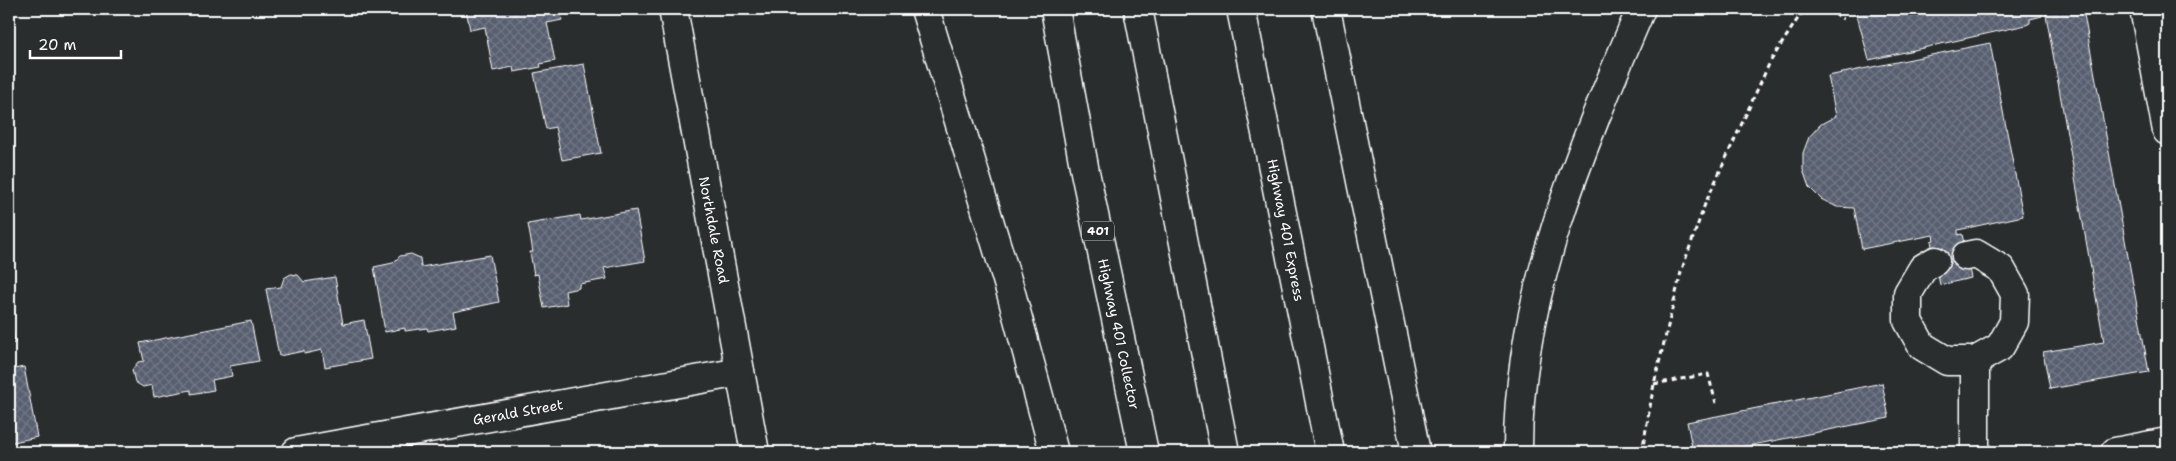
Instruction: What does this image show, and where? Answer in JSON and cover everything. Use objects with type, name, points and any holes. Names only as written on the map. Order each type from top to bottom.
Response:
[{"type":"main road","name":"Northdale Road","points":[[673,9],[755,452]]},
{"type":"main road","points":[[925,9],[1011,293],[1054,452]]},
{"type":"main road","points":[[1045,9],[1085,172]]},
{"type":"main road","name":"Highway 401 Collector","points":[[1055,9],[1085,172],[1144,452]]},
{"type":"main road","points":[[1138,9],[1225,452]]},
{"type":"main road","name":"Highway 401 Express","points":[[1241,9],[1330,452]]},
{"type":"main road","points":[[1326,9],[1416,452]]},
{"type":"main road","points":[[1518,452],[1523,368],[1539,287],[1560,216],[1584,150],[1641,9]]},
{"type":"main road","points":[[2144,9],[2167,131]]},
{"type":"main road","points":[[1935,262],[1923,268],[1908,293],[1908,322],[1922,346],[1938,356],[1947,361],[1975,361],[2000,347],[2014,322],[2015,294],[2001,269],[1976,254],[1966,256]]},
{"type":"main road","points":[[1975,361],[1975,452]]},
{"type":"main road","name":"Gerald Street","points":[[296,452],[740,372]]},
{"type":"main road","points":[[2115,452],[2167,442]]},
{"type":"path","points":[[1642,452],[1654,384],[1682,272],[1705,204],[1770,62],[1804,9]]},
{"type":"path","points":[[1826,9],[1843,19]]},
{"type":"path","points":[[1654,384],[1708,374],[1716,403]]},
{"type":"building","points":[[466,9],[582,9],[561,13],[562,20],[547,23],[555,61],[540,64],[541,67],[514,72],[513,67],[493,71],[485,27],[470,30]]},
{"type":"building","points":[[1876,9],[1876,11],[1888,9],[2040,9],[2042,16],[2030,19],[2030,23],[2026,25],[1869,60],[1856,12]]},
{"type":"building","points":[[2045,9],[2083,9],[2149,372],[2050,389],[2043,352],[2104,342]]},
{"type":"building","points":[[1990,43],[2023,216],[1958,230],[1958,235],[1962,234],[1971,278],[1940,285],[1931,241],[1934,240],[1933,235],[1862,249],[1854,208],[1837,207],[1821,199],[1809,187],[1803,170],[1803,153],[1809,137],[1821,124],[1836,116],[1828,76]]},
{"type":"building","points":[[584,64],[601,153],[562,160],[555,127],[546,129],[534,73]]},
{"type":"building","points":[[636,210],[645,261],[604,268],[607,279],[579,284],[579,288],[565,291],[567,304],[544,308],[538,274],[534,275],[530,252],[533,252],[528,224],[580,215],[581,220]]},
{"type":"building","points":[[411,254],[420,258],[421,267],[490,255],[499,302],[453,312],[456,326],[428,331],[427,328],[405,331],[405,328],[385,332],[374,267],[393,263],[400,256]]},
{"type":"building","points":[[291,274],[298,275],[304,282],[335,277],[343,324],[364,320],[371,359],[325,367],[322,350],[279,356],[266,289],[281,287],[284,278]]},
{"type":"building","points":[[9,316],[15,343],[9,344]]},
{"type":"building","points":[[251,321],[259,361],[230,366],[232,376],[212,380],[214,390],[191,394],[191,390],[154,397],[152,385],[143,387],[135,382],[132,370],[138,362],[144,361],[140,343]]},
{"type":"building","points":[[24,367],[37,437],[9,443],[9,370]]},
{"type":"building","points":[[1882,383],[1889,418],[1717,452],[1693,452],[1687,422]]}]
